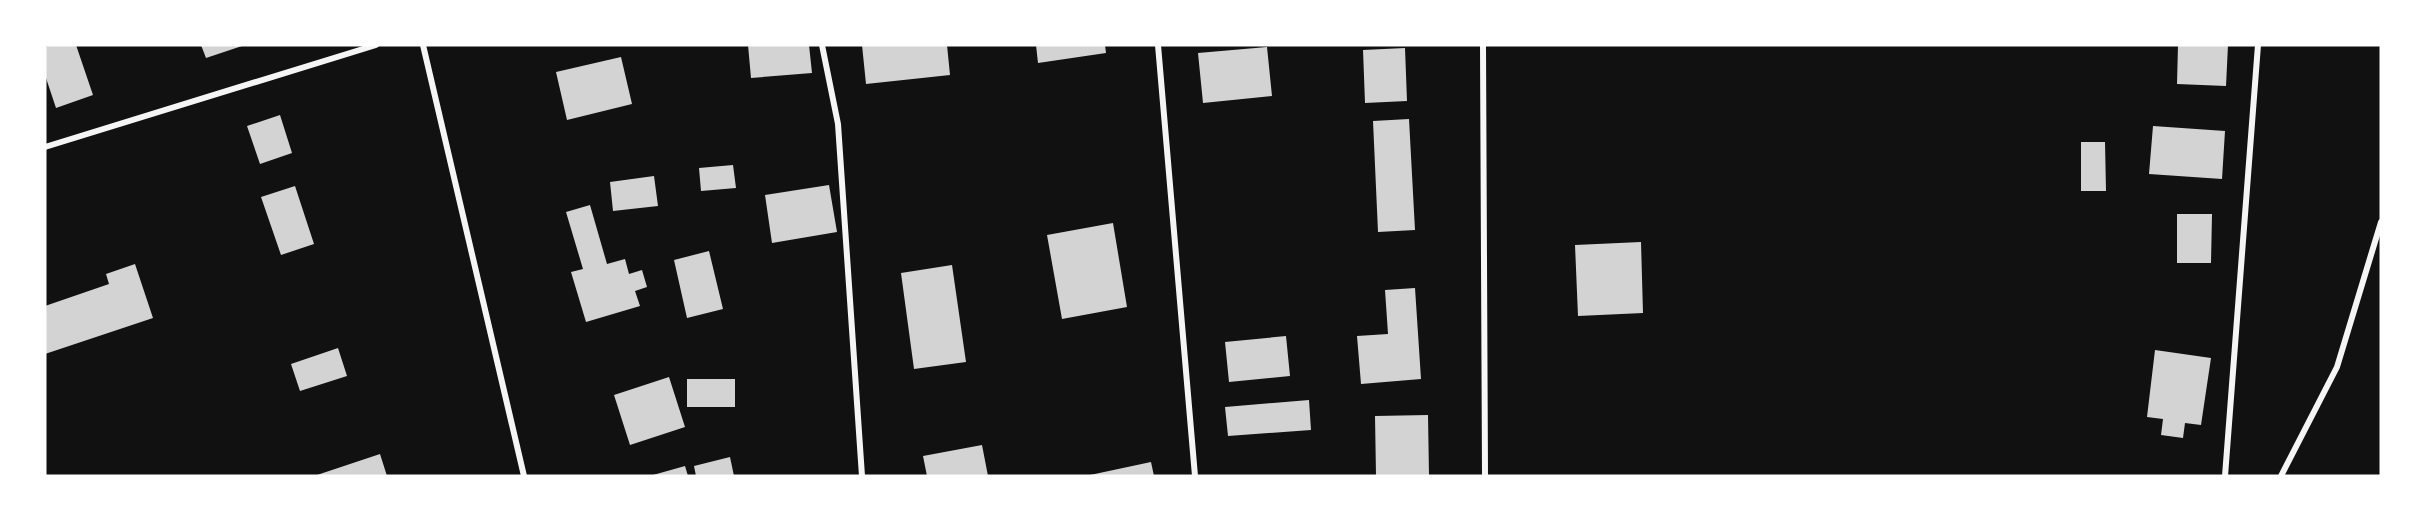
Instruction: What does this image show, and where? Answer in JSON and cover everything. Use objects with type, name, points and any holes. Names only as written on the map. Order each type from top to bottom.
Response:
[{"type":"street","points":[[45,147],[376,45]]},
{"type":"street","points":[[423,45],[524,476]]},
{"type":"street","points":[[822,45],[838,124],[862,476]]},
{"type":"street","points":[[1158,45],[1196,476]]},
{"type":"street","points":[[1483,45],[1485,476]]},
{"type":"street","points":[[2225,476],[2258,45]]},
{"type":"street","points":[[2281,476],[2337,368],[2381,222]]},
{"type":"building","points":[[76,45],[93,95],[56,108],[45,75],[45,47]]},
{"type":"building","points":[[201,45],[245,45],[206,58]]},
{"type":"building","points":[[748,45],[809,45],[812,73],[751,78]]},
{"type":"building","points":[[862,45],[947,45],[950,75],[866,84]]},
{"type":"building","points":[[1036,45],[1105,45],[1106,53],[1038,63]]},
{"type":"building","points":[[2178,45],[2228,45],[2226,86],[2177,84]]},
{"type":"building","points":[[1267,47],[1272,96],[1203,103],[1198,53]]},
{"type":"building","points":[[1405,48],[1407,101],[1365,103],[1363,50]]},
{"type":"building","points":[[621,57],[632,104],[567,120],[556,72]]},
{"type":"building","points":[[280,115],[292,153],[260,164],[247,126]]},
{"type":"building","points":[[1409,119],[1415,230],[1378,232],[1373,121]]},
{"type":"building","points":[[2153,126],[2225,131],[2222,179],[2149,174]]},
{"type":"building","points":[[2081,142],[2105,142],[2106,191],[2081,191]]},
{"type":"building","points":[[733,165],[736,188],[701,191],[699,168]]},
{"type":"building","points":[[654,176],[658,206],[613,211],[610,182]]},
{"type":"building","points":[[829,185],[837,232],[772,243],[765,195]]},
{"type":"building","points":[[295,186],[314,244],[281,255],[261,197]]},
{"type":"building","points":[[590,205],[607,264],[625,259],[629,274],[642,270],[647,287],[635,291],[640,306],[586,322],[571,272],[583,269],[566,212]]},
{"type":"building","points":[[2177,214],[2212,214],[2211,263],[2177,263]]},
{"type":"building","points":[[1113,223],[1127,307],[1062,319],[1047,235]]},
{"type":"building","points":[[1641,242],[1643,313],[1578,316],[1575,245]]},
{"type":"building","points":[[709,251],[723,309],[687,318],[674,260]]},
{"type":"building","points":[[135,264],[153,318],[45,354],[45,306],[109,284],[106,274]]},
{"type":"building","points":[[952,265],[966,362],[914,369],[901,273]]},
{"type":"building","points":[[1415,288],[1421,379],[1361,384],[1357,336],[1388,334],[1385,290]]},
{"type":"building","points":[[1286,336],[1290,376],[1229,382],[1225,342]]},
{"type":"building","points":[[338,348],[347,376],[300,391],[291,364]]},
{"type":"building","points":[[2155,350],[2211,358],[2201,425],[2185,423],[2183,438],[2161,435],[2163,419],[2147,417]]},
{"type":"building","points":[[669,377],[685,427],[630,445],[614,395]]},
{"type":"building","points":[[687,379],[735,379],[735,407],[687,407]]},
{"type":"building","points":[[1309,400],[1311,430],[1228,436],[1225,407]]},
{"type":"building","points":[[1428,415],[1429,476],[1376,476],[1375,416]]},
{"type":"building","points":[[982,445],[988,476],[927,476],[923,456]]},
{"type":"building","points":[[380,454],[387,476],[314,476]]},
{"type":"building","points":[[730,457],[734,476],[696,476],[694,466]]},
{"type":"building","points":[[1151,462],[1154,476],[1090,475]]},
{"type":"building","points":[[685,466],[688,476],[653,476],[653,475]]}]
